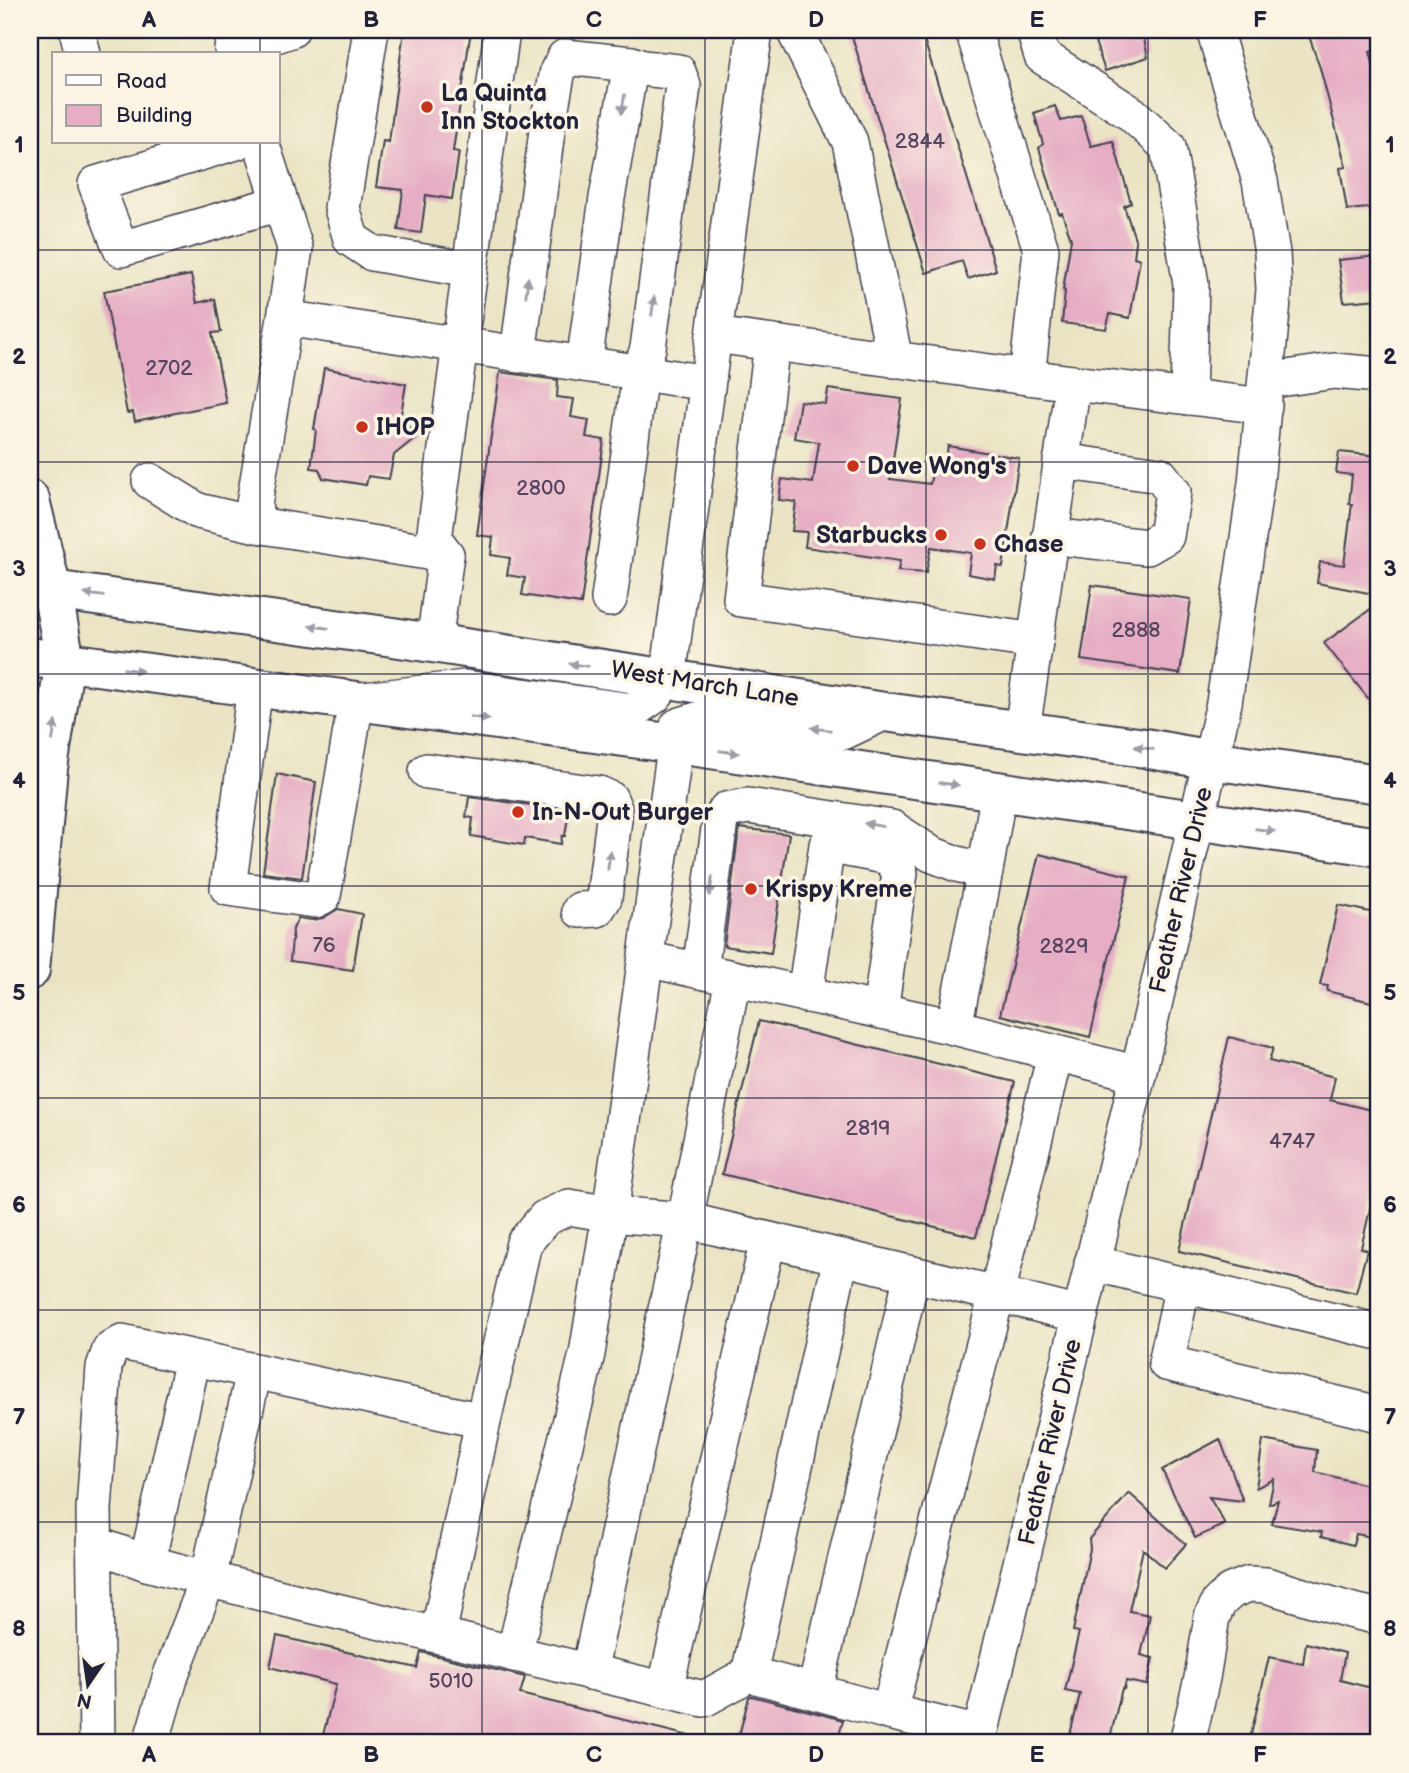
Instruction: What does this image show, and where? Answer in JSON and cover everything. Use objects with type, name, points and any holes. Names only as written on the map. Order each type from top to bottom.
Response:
[{"type":"main road","points":[[30,500],[47,659],[48,768],[30,970]]},
{"type":"main road","name":"West March Lane","points":[[41,588],[434,643],[1379,784]]},
{"type":"main road","points":[[47,659],[676,744],[1379,847]]},
{"type":"street","points":[[77,30],[82,52]]},
{"type":"street","points":[[230,52],[291,30]]},
{"type":"street","points":[[371,30],[342,208],[351,239],[372,253],[470,270]]},
{"type":"street","points":[[434,643],[446,555],[434,539],[502,30]]},
{"type":"street","points":[[255,687],[228,888],[315,900],[323,896],[356,701],[465,688],[632,710],[654,696],[668,678],[755,30]]},
{"type":"street","points":[[794,30],[850,142],[895,360]]},
{"type":"street","points":[[973,30],[1041,250],[1027,377]]},
{"type":"street","points":[[1034,30],[1042,56],[1132,114],[1168,147],[1191,284],[1188,397]]},
{"type":"street","name":"Feather River Drive","points":[[979,1739],[1224,703],[1256,483],[1274,290],[1267,217],[1260,181],[1214,30]]},
{"type":"street","points":[[518,355],[548,123],[558,70],[565,57],[678,72],[683,86],[648,348],[640,373],[609,599]]},
{"type":"street","points":[[584,364],[607,198],[631,64]]},
{"type":"street","points":[[229,144],[96,184],[121,249],[280,203]]},
{"type":"street","points":[[257,525],[254,504],[295,248],[262,144]]},
{"type":"street","points":[[285,318],[707,383]]},
{"type":"street","points":[[714,335],[1188,397],[1265,393],[1334,371],[1379,375]]},
{"type":"street","points":[[772,343],[741,599],[1035,641]]},
{"type":"street","points":[[1022,730],[1073,383]]},
{"type":"street","points":[[1050,536],[1147,547],[1166,536],[1171,503],[1172,492],[1160,475],[1061,461]]},
{"type":"street","points":[[150,481],[198,511],[257,525],[446,555]]},
{"type":"street","points":[[514,1654],[587,1354],[610,1214],[678,726],[710,716],[843,732],[885,712]]},
{"type":"street","points":[[428,771],[599,794],[610,799],[614,819],[604,898],[597,909],[580,910]]},
{"type":"street","points":[[954,1027],[971,868],[999,791]]},
{"type":"street","points":[[589,1672],[685,1220],[716,975],[720,821],[726,810],[748,806],[892,828],[899,848],[900,873],[880,1011]]},
{"type":"street","points":[[805,995],[827,845],[899,848],[931,854],[971,868]]},
{"type":"street","points":[[646,958],[954,1027],[1138,1074]]},
{"type":"street","points":[[909,1725],[997,1294],[1055,1054]]},
{"type":"street","points":[[438,1635],[524,1243],[545,1218],[569,1207],[610,1214],[685,1220],[1080,1315]]},
{"type":"street","points":[[665,1690],[768,1240]]},
{"type":"street","points":[[750,1674],[841,1257]]},
{"type":"street","points":[[1092,1262],[1379,1332]]},
{"type":"street","points":[[815,1691],[912,1274]]},
{"type":"street","points":[[1183,1285],[1166,1363],[1379,1414]]},
{"type":"street","points":[[97,1743],[94,1509],[104,1367],[110,1350],[122,1342],[483,1421]]},
{"type":"street","points":[[147,1563],[193,1358]]},
{"type":"street","points":[[151,1743],[171,1675],[208,1579],[254,1371]]},
{"type":"street","points":[[94,1545],[147,1563],[281,1598],[704,1699],[750,1674],[815,1691],[909,1725],[979,1739]]},
{"type":"street","points":[[1187,1743],[1212,1617],[1219,1602],[1231,1591],[1249,1584],[1266,1585],[1379,1617]]},
{"type":"building","name":"La Quinta Inn Stockton","points":[[404,30],[471,30],[453,151],[459,152],[452,199],[426,195],[421,233],[398,230],[403,190],[376,187],[383,141],[389,142]]},
{"type":"building","points":[[850,30],[921,30],[996,270],[968,279],[962,261],[926,273]]},
{"type":"building","points":[[1091,30],[1142,30],[1148,57],[1105,71]]},
{"type":"building","points":[[1307,30],[1379,30],[1379,49],[1370,52],[1379,86],[1379,207],[1347,210],[1340,168],[1346,167]]},
{"type":"building","points":[[1055,106],[1061,121],[1081,116],[1091,146],[1113,141],[1131,203],[1124,206],[1136,242],[1134,257],[1140,259],[1130,318],[1110,314],[1106,329],[1062,323],[1063,290],[1071,239],[1062,213],[1059,214],[1039,148],[1043,144],[1034,113]]},
{"type":"building","points":[[1379,256],[1379,299],[1344,302],[1338,260]]},
{"type":"building","points":[[191,275],[197,303],[215,299],[221,332],[212,333],[226,403],[135,421],[133,412],[127,413],[104,291]]},
{"type":"building","name":"IHOP","points":[[324,368],[406,384],[399,426],[425,430],[394,455],[389,479],[368,476],[366,485],[323,478],[319,469],[311,468]]},
{"type":"building","points":[[500,372],[558,380],[557,397],[574,399],[571,417],[589,420],[586,437],[604,440],[581,604],[522,595],[525,578],[507,575],[510,558],[491,555],[493,537],[477,535]]},
{"type":"building","points":[[828,389],[902,399],[890,479],[930,484],[934,461],[945,463],[948,446],[1019,458],[1003,567],[997,566],[995,579],[968,574],[971,553],[931,547],[926,573],[898,571],[900,561],[805,547],[807,532],[792,531],[796,502],[779,500],[782,479],[813,483],[819,442],[794,438],[800,401],[826,404]]},
{"type":"building","points":[[1339,452],[1379,456],[1379,595],[1317,583],[1320,562],[1344,565],[1352,504],[1349,504],[1352,475],[1336,473]]},
{"type":"building","points":[[1092,585],[1191,599],[1180,674],[1081,660]]},
{"type":"building","points":[[1379,603],[1379,712],[1324,643]]},
{"type":"building","points":[[277,774],[316,782],[302,878],[263,873]]},
{"type":"building","name":"In-N-Out Burger","points":[[469,797],[569,810],[565,836],[562,836],[561,844],[525,838],[524,845],[471,836],[473,818],[466,817]]},
{"type":"building","name":"Krispy Kreme","points":[[739,828],[789,834],[771,953],[724,946]]},
{"type":"building","points":[[1039,854],[1129,876],[1090,1037],[1000,1015]]},
{"type":"building","points":[[1338,905],[1379,914],[1379,1004],[1327,991],[1328,986],[1320,985]]},
{"type":"building","points":[[338,909],[362,914],[353,970],[290,961],[293,929],[298,918],[323,918]]},
{"type":"building","points":[[759,1021],[1015,1082],[976,1237],[722,1174]]},
{"type":"building","points":[[1229,1037],[1273,1048],[1269,1061],[1335,1077],[1330,1100],[1379,1112],[1379,1171],[1361,1248],[1367,1250],[1356,1293],[1179,1251]]},
{"type":"building","points":[[1220,1439],[1243,1501],[1209,1497],[1225,1524],[1195,1538],[1162,1470]]},
{"type":"building","points":[[1263,1440],[1317,1450],[1315,1472],[1379,1488],[1379,1510],[1372,1537],[1356,1534],[1353,1545],[1321,1537],[1322,1532],[1272,1524],[1278,1500],[1269,1504],[1274,1479],[1256,1488]]},
{"type":"building","points":[[1129,1493],[1186,1544],[1165,1568],[1143,1549],[1129,1611],[1150,1615],[1141,1655],[1153,1658],[1147,1685],[1126,1681],[1109,1743],[1068,1743],[1080,1694],[1065,1691],[1079,1632],[1073,1631],[1090,1549],[1089,1539]]},
{"type":"building","points":[[277,1636],[417,1668],[421,1652],[525,1677],[520,1694],[689,1736],[688,1743],[321,1743],[336,1684],[270,1667]]},
{"type":"building","points":[[1306,1643],[1345,1653],[1340,1680],[1379,1690],[1379,1743],[1249,1743],[1269,1657],[1303,1664]]},
{"type":"building","points":[[749,1697],[843,1720],[837,1743],[737,1743]]},
{"type":"place","name":"La Quinta Inn Stockton","points":[[427,107]]},
{"type":"place","name":"IHOP","points":[[362,427]]},
{"type":"place","name":"Dave Wong's","points":[[853,466]]},
{"type":"place","name":"Starbucks","points":[[941,535]]},
{"type":"place","name":"Chase","points":[[980,544]]},
{"type":"place","name":"In-N-Out Burger","points":[[518,812]]},
{"type":"place","name":"Krispy Kreme","points":[[751,889]]}]
